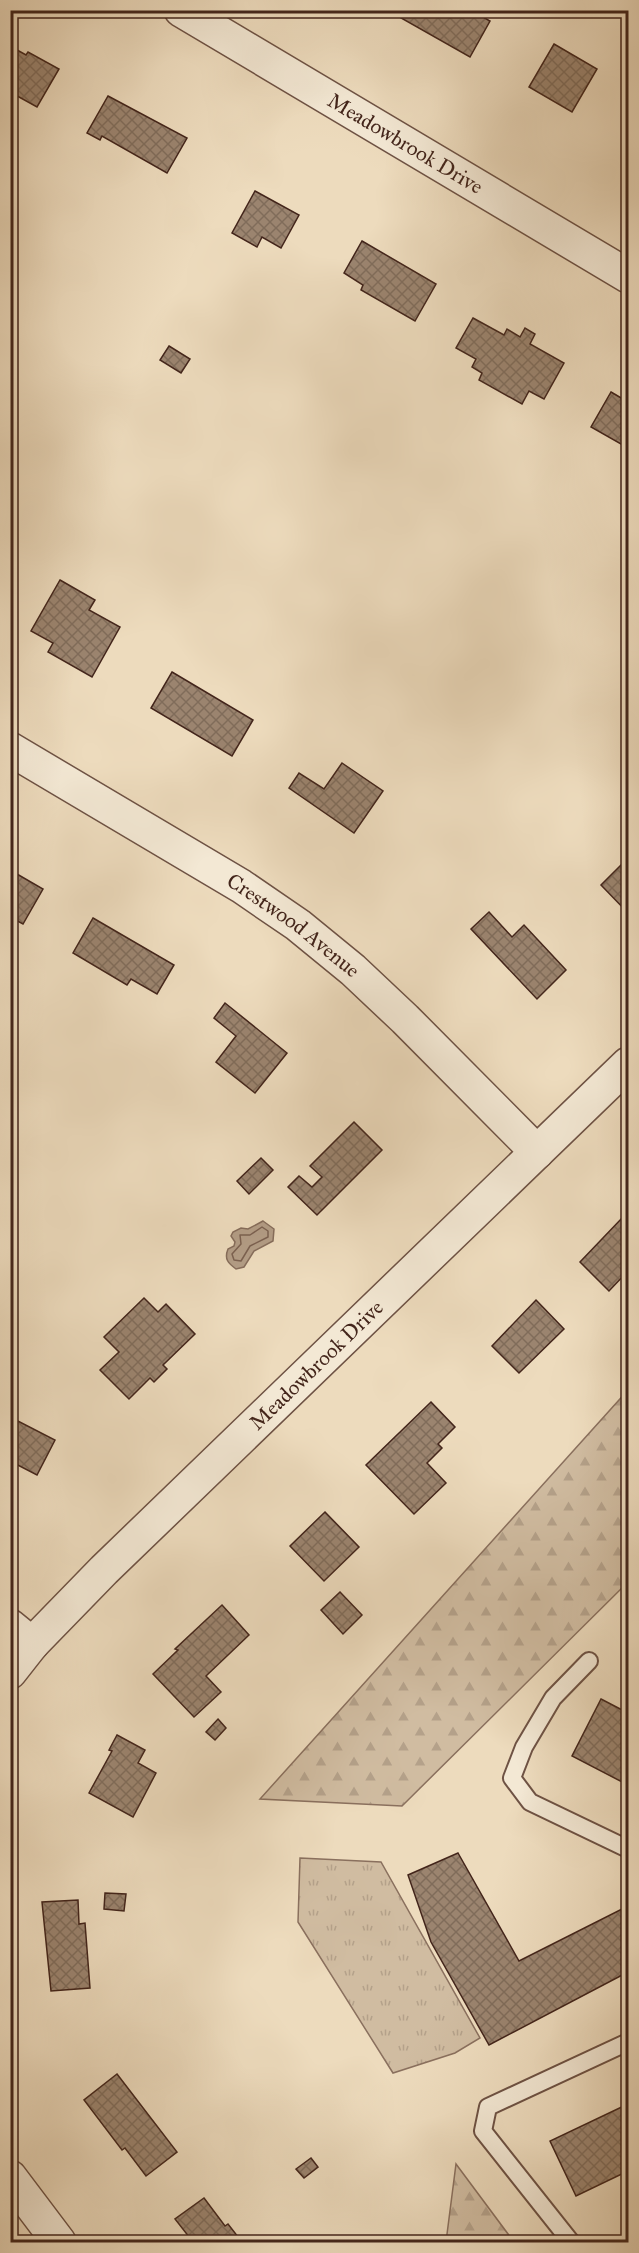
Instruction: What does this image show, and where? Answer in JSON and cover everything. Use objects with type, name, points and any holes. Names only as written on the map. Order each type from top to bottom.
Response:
[{"type":"street","name":"Meadowbrook Drive","points":[[181,10],[628,276]]},
{"type":"street","name":"Crestwood Avenue","points":[[10,749],[241,886],[298,926],[353,970],[405,1019],[537,1152]]},
{"type":"street","name":"Meadowbrook Drive","points":[[10,1672],[21,1635],[113,1562],[628,1064]]},
{"type":"street","points":[[10,2177],[59,2242]]},
{"type":"lane","points":[[589,1661],[553,1698],[524,1748],[512,1778],[530,1802],[628,1849]]},
{"type":"lane","points":[[571,2242],[483,2131],[488,2107],[628,2042]]},
{"type":"green space","points":[[628,1390],[628,1582],[402,1806],[260,1799]]},
{"type":"green space","points":[[300,1858],[381,1862],[480,2038],[455,2053],[393,2073],[298,1922]]},
{"type":"green space","points":[[456,2164],[514,2242],[446,2242]]},
{"type":"water","points":[[263,1221],[274,1229],[273,1241],[254,1251],[244,1267],[236,1269],[229,1263],[226,1256],[228,1249],[234,1246],[235,1242],[231,1236],[233,1232],[241,1228],[248,1229]]},
{"type":"building","points":[[396,10],[471,10],[490,21],[470,57],[394,14]]},
{"type":"building","points":[[554,44],[597,69],[572,112],[529,87]]},
{"type":"building","points":[[10,46],[26,55],[28,52],[59,69],[37,107],[10,92]]},
{"type":"building","points":[[108,96],[187,138],[167,173],[102,136],[100,140],[87,133]]},
{"type":"building","points":[[255,191],[299,215],[281,248],[262,237],[257,247],[232,233]]},
{"type":"building","points":[[362,241],[436,284],[415,321],[361,290],[363,285],[344,273]]},
{"type":"building","points":[[473,318],[504,335],[507,329],[520,337],[525,328],[535,334],[530,344],[564,363],[544,399],[529,391],[522,404],[479,380],[482,373],[472,367],[476,359],[456,348]]},
{"type":"building","points":[[169,346],[190,359],[181,373],[160,360]]},
{"type":"building","points":[[611,392],[628,402],[628,448],[591,427]]},
{"type":"building","points":[[60,580],[95,600],[89,610],[120,627],[92,677],[48,652],[53,643],[31,631]]},
{"type":"building","points":[[172,672],[253,720],[232,756],[151,708]]},
{"type":"building","points":[[342,763],[383,791],[354,833],[289,788],[299,773],[324,789]]},
{"type":"building","points":[[628,858],[628,913],[601,885]]},
{"type":"building","points":[[10,870],[43,889],[23,924],[10,917]]},
{"type":"building","points":[[489,912],[512,937],[524,925],[566,970],[537,999],[471,929]]},
{"type":"building","points":[[93,918],[174,965],[157,994],[131,979],[127,985],[73,953]]},
{"type":"building","points":[[225,1003],[287,1053],[255,1093],[216,1062],[236,1036],[214,1018]]},
{"type":"building","points":[[354,1122],[382,1150],[317,1215],[288,1187],[299,1176],[312,1187],[322,1177],[310,1166]]},
{"type":"building","points":[[261,1158],[273,1170],[249,1194],[237,1181]]},
{"type":"building","points":[[623,1217],[628,1221],[628,1271],[609,1291],[580,1262]]},
{"type":"building","points":[[144,1298],[158,1312],[166,1304],[195,1334],[163,1365],[167,1369],[154,1382],[150,1378],[129,1399],[100,1370],[119,1352],[104,1337]]},
{"type":"building","points":[[536,1300],[564,1329],[519,1373],[492,1346]]},
{"type":"building","points":[[431,1402],[455,1427],[438,1444],[442,1448],[427,1463],[446,1483],[414,1514],[366,1465]]},
{"type":"building","points":[[10,1417],[55,1440],[37,1475],[10,1461]]},
{"type":"building","points":[[325,1512],[359,1547],[324,1581],[290,1546]]},
{"type":"building","points":[[340,1592],[362,1615],[343,1634],[321,1610]]},
{"type":"building","points":[[222,1605],[249,1635],[206,1676],[221,1692],[194,1717],[153,1674],[178,1650],[175,1649]]},
{"type":"building","points":[[601,1699],[628,1713],[628,1785],[572,1756]]},
{"type":"building","points":[[218,1719],[226,1728],[215,1740],[206,1732]]},
{"type":"building","points":[[117,1735],[145,1750],[138,1763],[156,1773],[133,1817],[89,1793],[112,1751],[109,1750]]},
{"type":"building","points":[[458,1853],[519,1961],[628,1906],[628,1972],[489,2045],[431,1942],[408,1875]]},
{"type":"building","points":[[105,1893],[126,1894],[124,1911],[104,1909]]},
{"type":"building","points":[[78,1900],[79,1924],[85,1923],[90,1988],[51,1991],[42,1902]]},
{"type":"building","points":[[117,2074],[177,2152],[146,2176],[125,2148],[122,2150],[84,2100]]},
{"type":"building","points":[[628,2104],[628,2171],[576,2196],[550,2141]]},
{"type":"building","points":[[311,2158],[318,2167],[304,2178],[296,2169]]},
{"type":"building","points":[[204,2198],[225,2226],[228,2224],[242,2242],[193,2242],[175,2219]]}]
